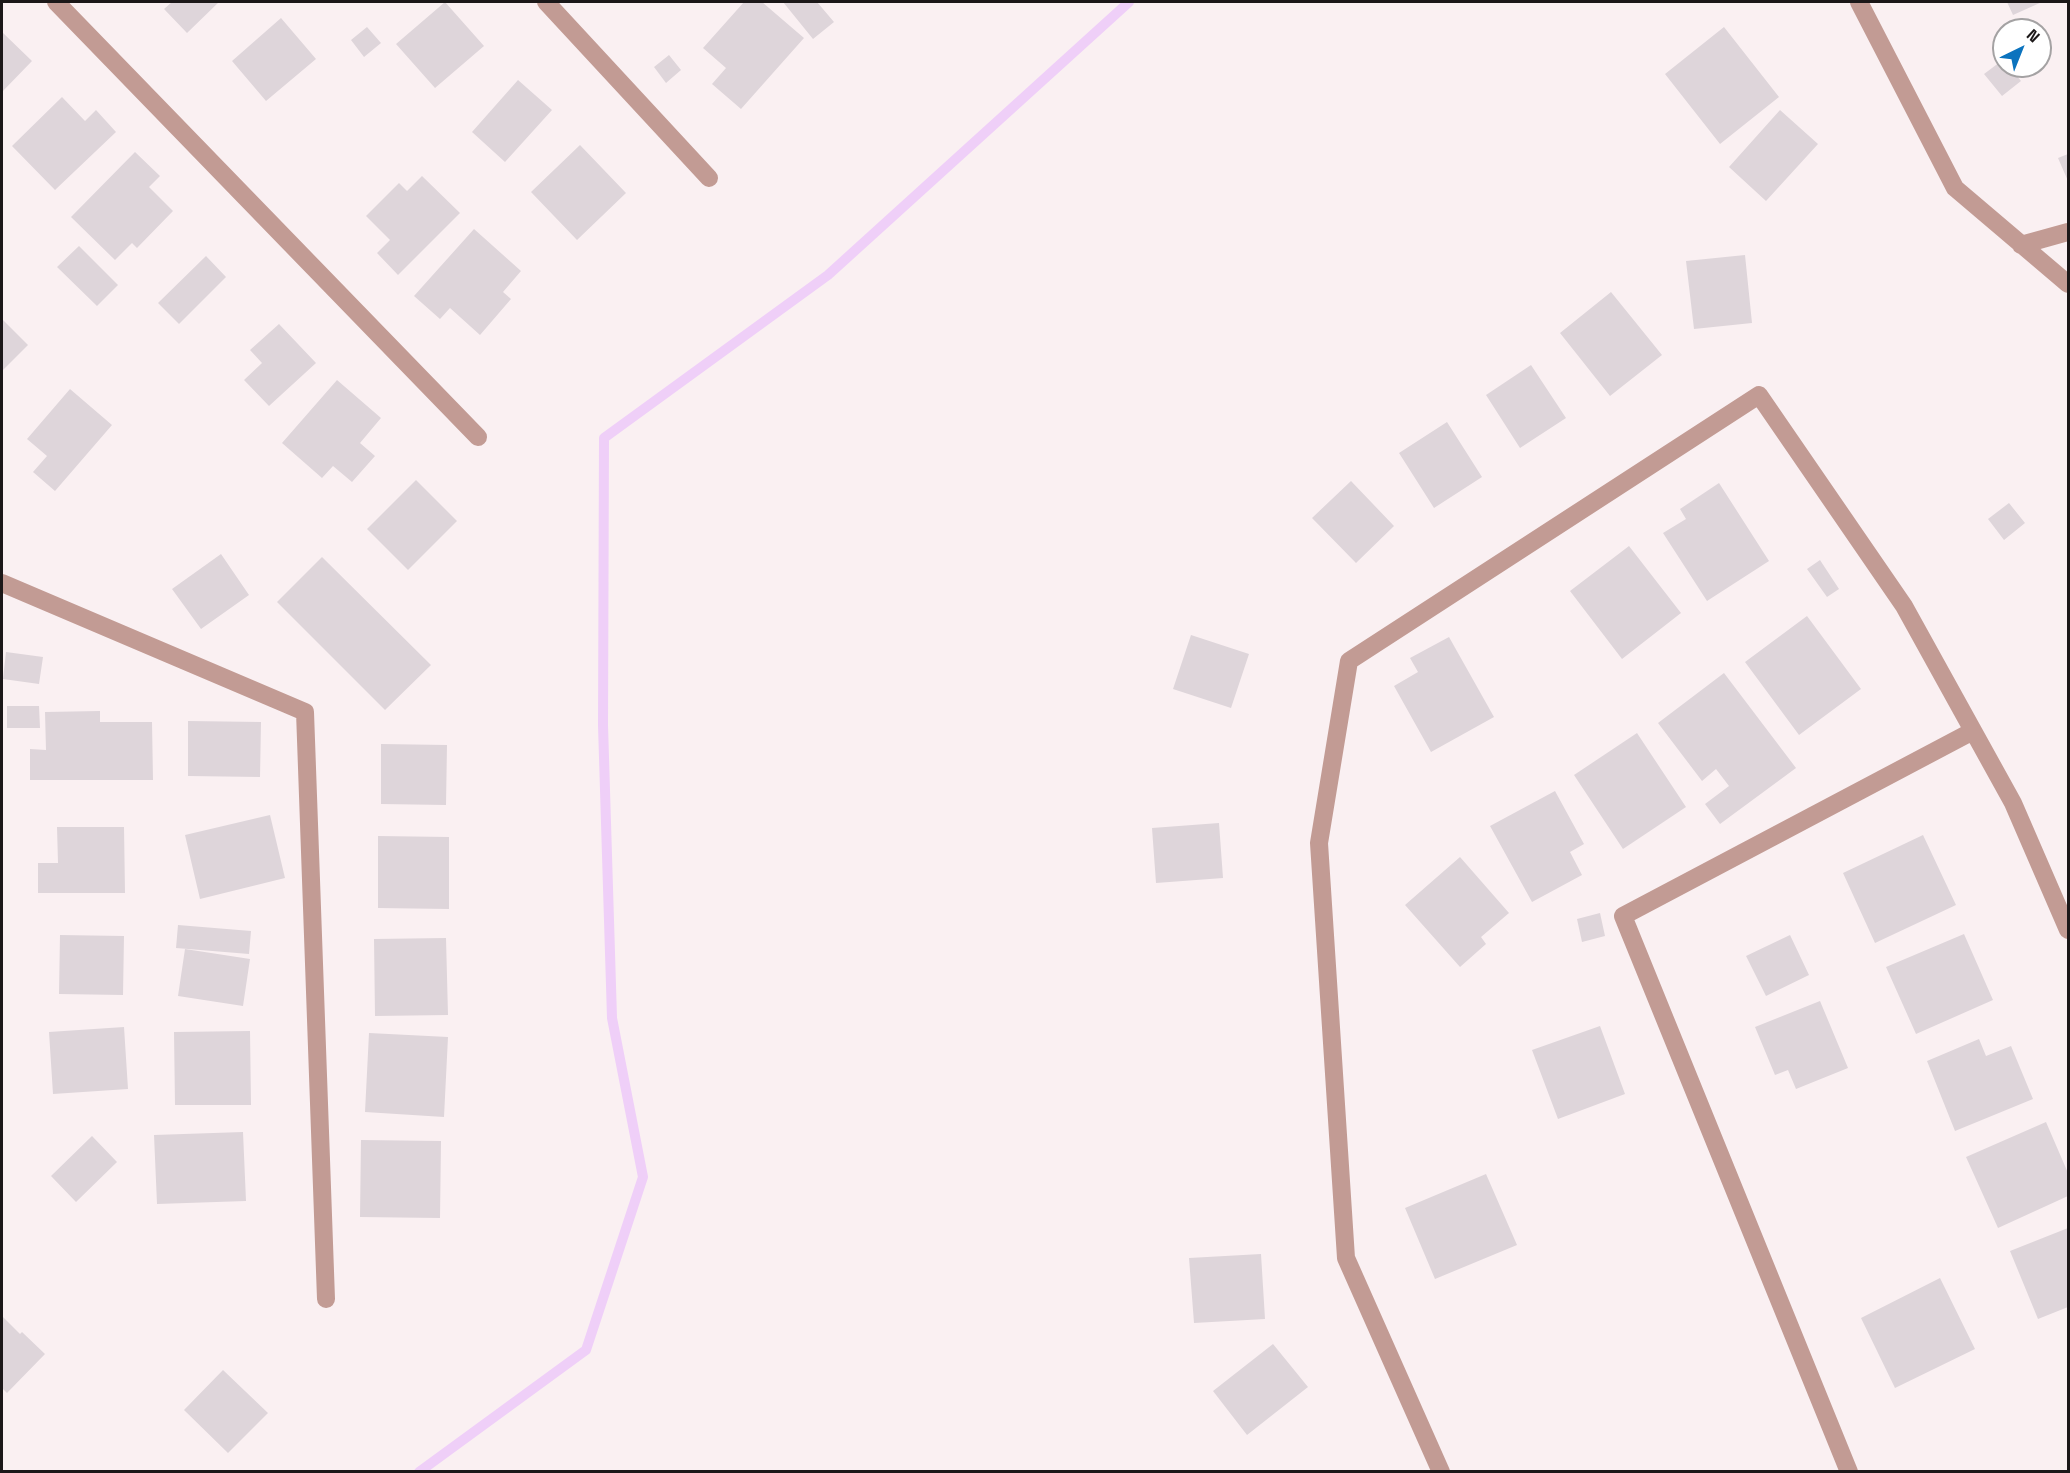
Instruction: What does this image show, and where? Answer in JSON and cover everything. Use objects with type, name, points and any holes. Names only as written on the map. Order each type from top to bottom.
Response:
[{"type":"street","points":[[56,2],[478,437]]},
{"type":"street","points":[[546,2],[709,178]]},
{"type":"street","points":[[1859,2],[1955,188],[2068,284]]},
{"type":"street","points":[[2021,245],[2068,232]]},
{"type":"street","points":[[1441,1472],[1346,1258],[1318,843],[1349,661],[1759,395],[1904,606],[2013,803],[2068,930]]},
{"type":"street","points":[[2,583],[305,712],[326,1299]]},
{"type":"street","points":[[1849,1472],[1623,916],[1973,730]]},
{"type":"building","points":[[172,2],[219,2],[187,33],[164,9]]},
{"type":"building","points":[[445,2],[484,46],[435,88],[396,44]]},
{"type":"building","points":[[744,2],[762,2],[804,38],[741,109],[712,84],[726,68],[703,48]]},
{"type":"building","points":[[783,2],[817,2],[834,22],[813,39]]},
{"type":"building","points":[[2007,2],[2042,2],[2013,15]]},
{"type":"building","points":[[281,18],[316,59],[266,101],[232,61]]},
{"type":"building","points":[[367,27],[381,43],[364,57],[351,40]]},
{"type":"building","points":[[1724,27],[1779,97],[1720,144],[1665,74]]},
{"type":"building","points":[[2,32],[32,61],[2,92]]},
{"type":"building","points":[[669,55],[681,70],[666,83],[654,67]]},
{"type":"building","points":[[1992,68],[1992,78],[2019,78],[2021,81],[2002,96],[1984,74]]},
{"type":"building","points":[[518,80],[552,110],[505,162],[472,132]]},
{"type":"building","points":[[62,97],[85,121],[96,110],[116,132],[55,190],[12,146]]},
{"type":"building","points":[[1780,110],[1818,144],[1766,201],[1729,167]]},
{"type":"building","points":[[580,145],[626,193],[577,240],[531,192]]},
{"type":"building","points":[[135,152],[160,176],[149,187],[173,211],[137,248],[132,243],[115,260],[71,217]]},
{"type":"building","points":[[2068,154],[2068,181],[2058,158]]},
{"type":"building","points":[[422,176],[460,213],[398,275],[377,253],[390,240],[366,216],[399,183],[407,191]]},
{"type":"building","points":[[474,229],[521,271],[503,292],[511,299],[480,335],[450,308],[440,319],[414,296]]},
{"type":"building","points":[[79,246],[118,285],[97,306],[57,267]]},
{"type":"building","points":[[1745,255],[1752,323],[1694,329],[1686,261]]},
{"type":"building","points":[[206,256],[226,277],[179,324],[158,303]]},
{"type":"building","points":[[1611,292],[1662,355],[1610,396],[1560,333]]},
{"type":"building","points":[[2,319],[28,345],[2,371]]},
{"type":"building","points":[[279,324],[316,363],[269,406],[244,380],[262,363],[250,350]]},
{"type":"building","points":[[1531,365],[1566,418],[1520,448],[1486,395]]},
{"type":"building","points":[[337,380],[381,418],[360,443],[375,456],[352,482],[333,466],[322,478],[282,443]]},
{"type":"building","points":[[70,389],[112,425],[55,491],[33,472],[47,456],[27,439]]},
{"type":"building","points":[[1447,422],[1482,477],[1434,508],[1399,453]]},
{"type":"building","points":[[416,480],[457,521],[408,570],[367,529]]},
{"type":"building","points":[[1351,481],[1394,526],[1356,563],[1312,518]]},
{"type":"building","points":[[1719,483],[1769,561],[1707,601],[1663,533],[1686,519],[1680,509]]},
{"type":"building","points":[[2009,503],[2025,523],[2004,540],[1988,519]]},
{"type":"building","points":[[1629,546],[1681,613],[1622,659],[1570,591]]},
{"type":"building","points":[[221,554],[249,595],[201,629],[172,589]]},
{"type":"building","points":[[322,557],[431,665],[385,710],[277,602]]},
{"type":"building","points":[[1820,560],[1839,589],[1827,597],[1807,569]]},
{"type":"building","points":[[1807,616],[1861,689],[1799,735],[1745,662]]},
{"type":"building","points":[[1191,635],[1249,654],[1231,708],[1173,689]]},
{"type":"building","points":[[1449,637],[1494,717],[1431,752],[1394,686],[1418,672],[1410,658]]},
{"type":"building","points":[[6,652],[43,657],[39,684],[3,679]]},
{"type":"building","points":[[1724,673],[1796,768],[1720,824],[1705,804],[1729,786],[1716,769],[1702,781],[1658,723]]},
{"type":"building","points":[[7,706],[39,706],[40,728],[7,728]]},
{"type":"building","points":[[100,711],[100,722],[152,722],[153,780],[30,780],[30,749],[46,750],[45,712]]},
{"type":"building","points":[[188,721],[261,722],[260,777],[188,776]]},
{"type":"building","points":[[1637,733],[1686,807],[1623,849],[1574,775]]},
{"type":"building","points":[[381,744],[447,745],[446,805],[381,804]]},
{"type":"building","points":[[1555,791],[1584,844],[1570,852],[1582,875],[1532,902],[1490,826]]},
{"type":"building","points":[[270,815],[285,878],[200,899],[185,835]]},
{"type":"building","points":[[1219,823],[1223,878],[1156,883],[1152,828]]},
{"type":"building","points":[[57,827],[124,827],[125,893],[38,893],[38,863],[58,863]]},
{"type":"building","points":[[1923,835],[1956,905],[1875,943],[1843,873]]},
{"type":"building","points":[[378,836],[449,837],[449,909],[378,908]]},
{"type":"building","points":[[1460,857],[1509,913],[1481,937],[1486,944],[1460,967],[1405,905]]},
{"type":"building","points":[[1600,913],[1605,936],[1582,942],[1577,919]]},
{"type":"building","points":[[178,925],[251,931],[249,954],[176,948]]},
{"type":"building","points":[[1964,934],[1993,1000],[1916,1034],[1886,967]]},
{"type":"building","points":[[60,935],[124,936],[123,995],[59,994]]},
{"type":"building","points":[[1790,935],[1809,975],[1766,996],[1746,956]]},
{"type":"building","points":[[446,938],[448,1015],[375,1016],[374,939]]},
{"type":"building","points":[[185,949],[250,959],[243,1006],[178,996]]},
{"type":"building","points":[[1820,1001],[1848,1068],[1796,1089],[1788,1070],[1775,1075],[1755,1027]]},
{"type":"building","points":[[1600,1026],[1625,1094],[1558,1119],[1532,1050]]},
{"type":"building","points":[[124,1027],[128,1089],[53,1094],[49,1032]]},
{"type":"building","points":[[250,1031],[251,1105],[175,1105],[174,1032]]},
{"type":"building","points":[[369,1033],[448,1037],[444,1117],[365,1112]]},
{"type":"building","points":[[1979,1039],[1986,1056],[2011,1046],[2033,1099],[1955,1131],[1927,1061]]},
{"type":"building","points":[[2046,1122],[2068,1173],[2068,1196],[1998,1228],[1966,1157]]},
{"type":"building","points":[[243,1132],[246,1201],[157,1204],[154,1135]]},
{"type":"building","points":[[92,1136],[117,1162],[76,1202],[51,1176]]},
{"type":"building","points":[[361,1140],[441,1141],[440,1218],[360,1217]]},
{"type":"building","points":[[1486,1174],[1517,1245],[1435,1279],[1405,1208]]},
{"type":"building","points":[[2068,1228],[2068,1307],[2038,1319],[2010,1251]]},
{"type":"building","points":[[1261,1254],[1265,1319],[1194,1323],[1189,1258]]},
{"type":"building","points":[[1940,1278],[1975,1349],[1895,1388],[1861,1318]]},
{"type":"building","points":[[2,1316],[45,1354],[7,1393],[2,1388]]},
{"type":"building","points":[[1273,1344],[1308,1387],[1247,1435],[1213,1391]]},
{"type":"building","points":[[223,1370],[268,1413],[228,1453],[184,1410]]},
{"type":"waterway","points":[[419,1472],[586,1350],[643,1177],[612,1018],[603,725],[604,438],[828,275],[1129,2]]}]
